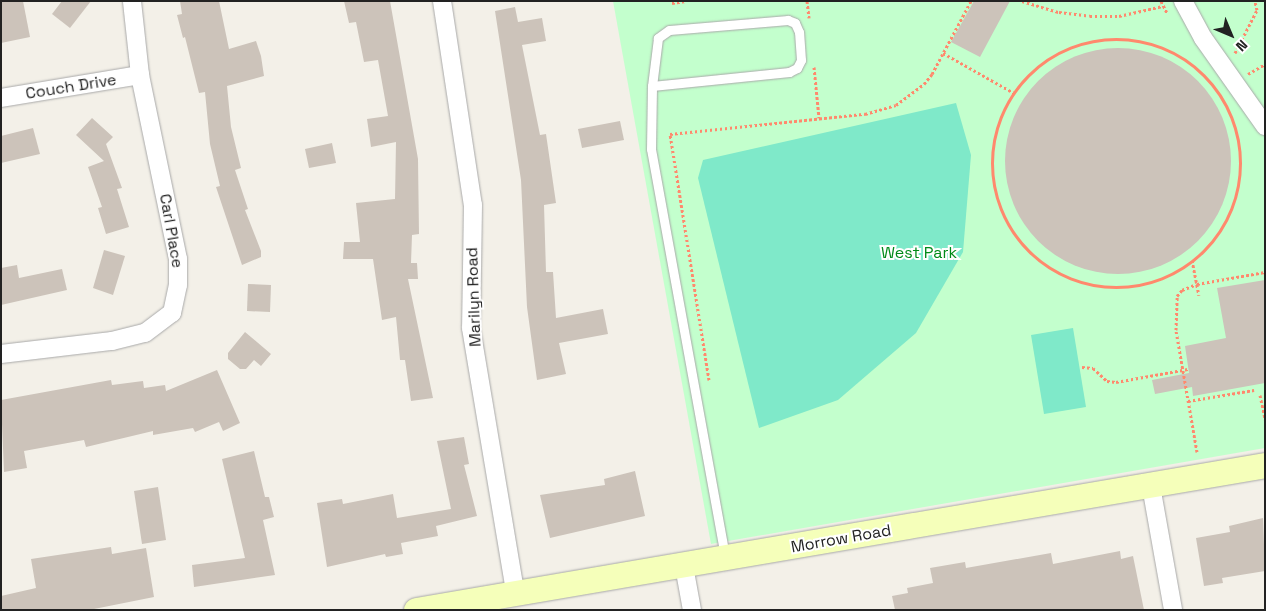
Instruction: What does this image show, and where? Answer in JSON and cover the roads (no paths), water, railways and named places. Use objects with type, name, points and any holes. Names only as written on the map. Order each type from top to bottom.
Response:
[{"type":"street","name":"Carl Place","points":[[1,354],[112,341],[145,333],[172,313],[178,285],[178,259],[140,75],[132,1]]},
{"type":"street","name":"Marilyn Road","points":[[442,1],[473,205],[471,328],[515,592]]},
{"type":"street","points":[[1183,1],[1203,38],[1234,74],[1265,126]]},
{"type":"street","name":"Couch Drive","points":[[1,98],[140,75]]},
{"type":"street","name":"Morrow Road","points":[[416,610],[515,592],[725,559],[1265,465]]},
{"type":"street","points":[[1151,486],[1173,610]]},
{"type":"street","points":[[684,566],[692,610]]},
{"type":"lane","points":[[652,86],[789,72],[797,68],[801,60],[799,32],[795,23],[788,20],[662,32],[658,38],[652,86],[650,149],[725,559]]},
{"type":"park label","name":"West Park","points":[[919,253]]}]
